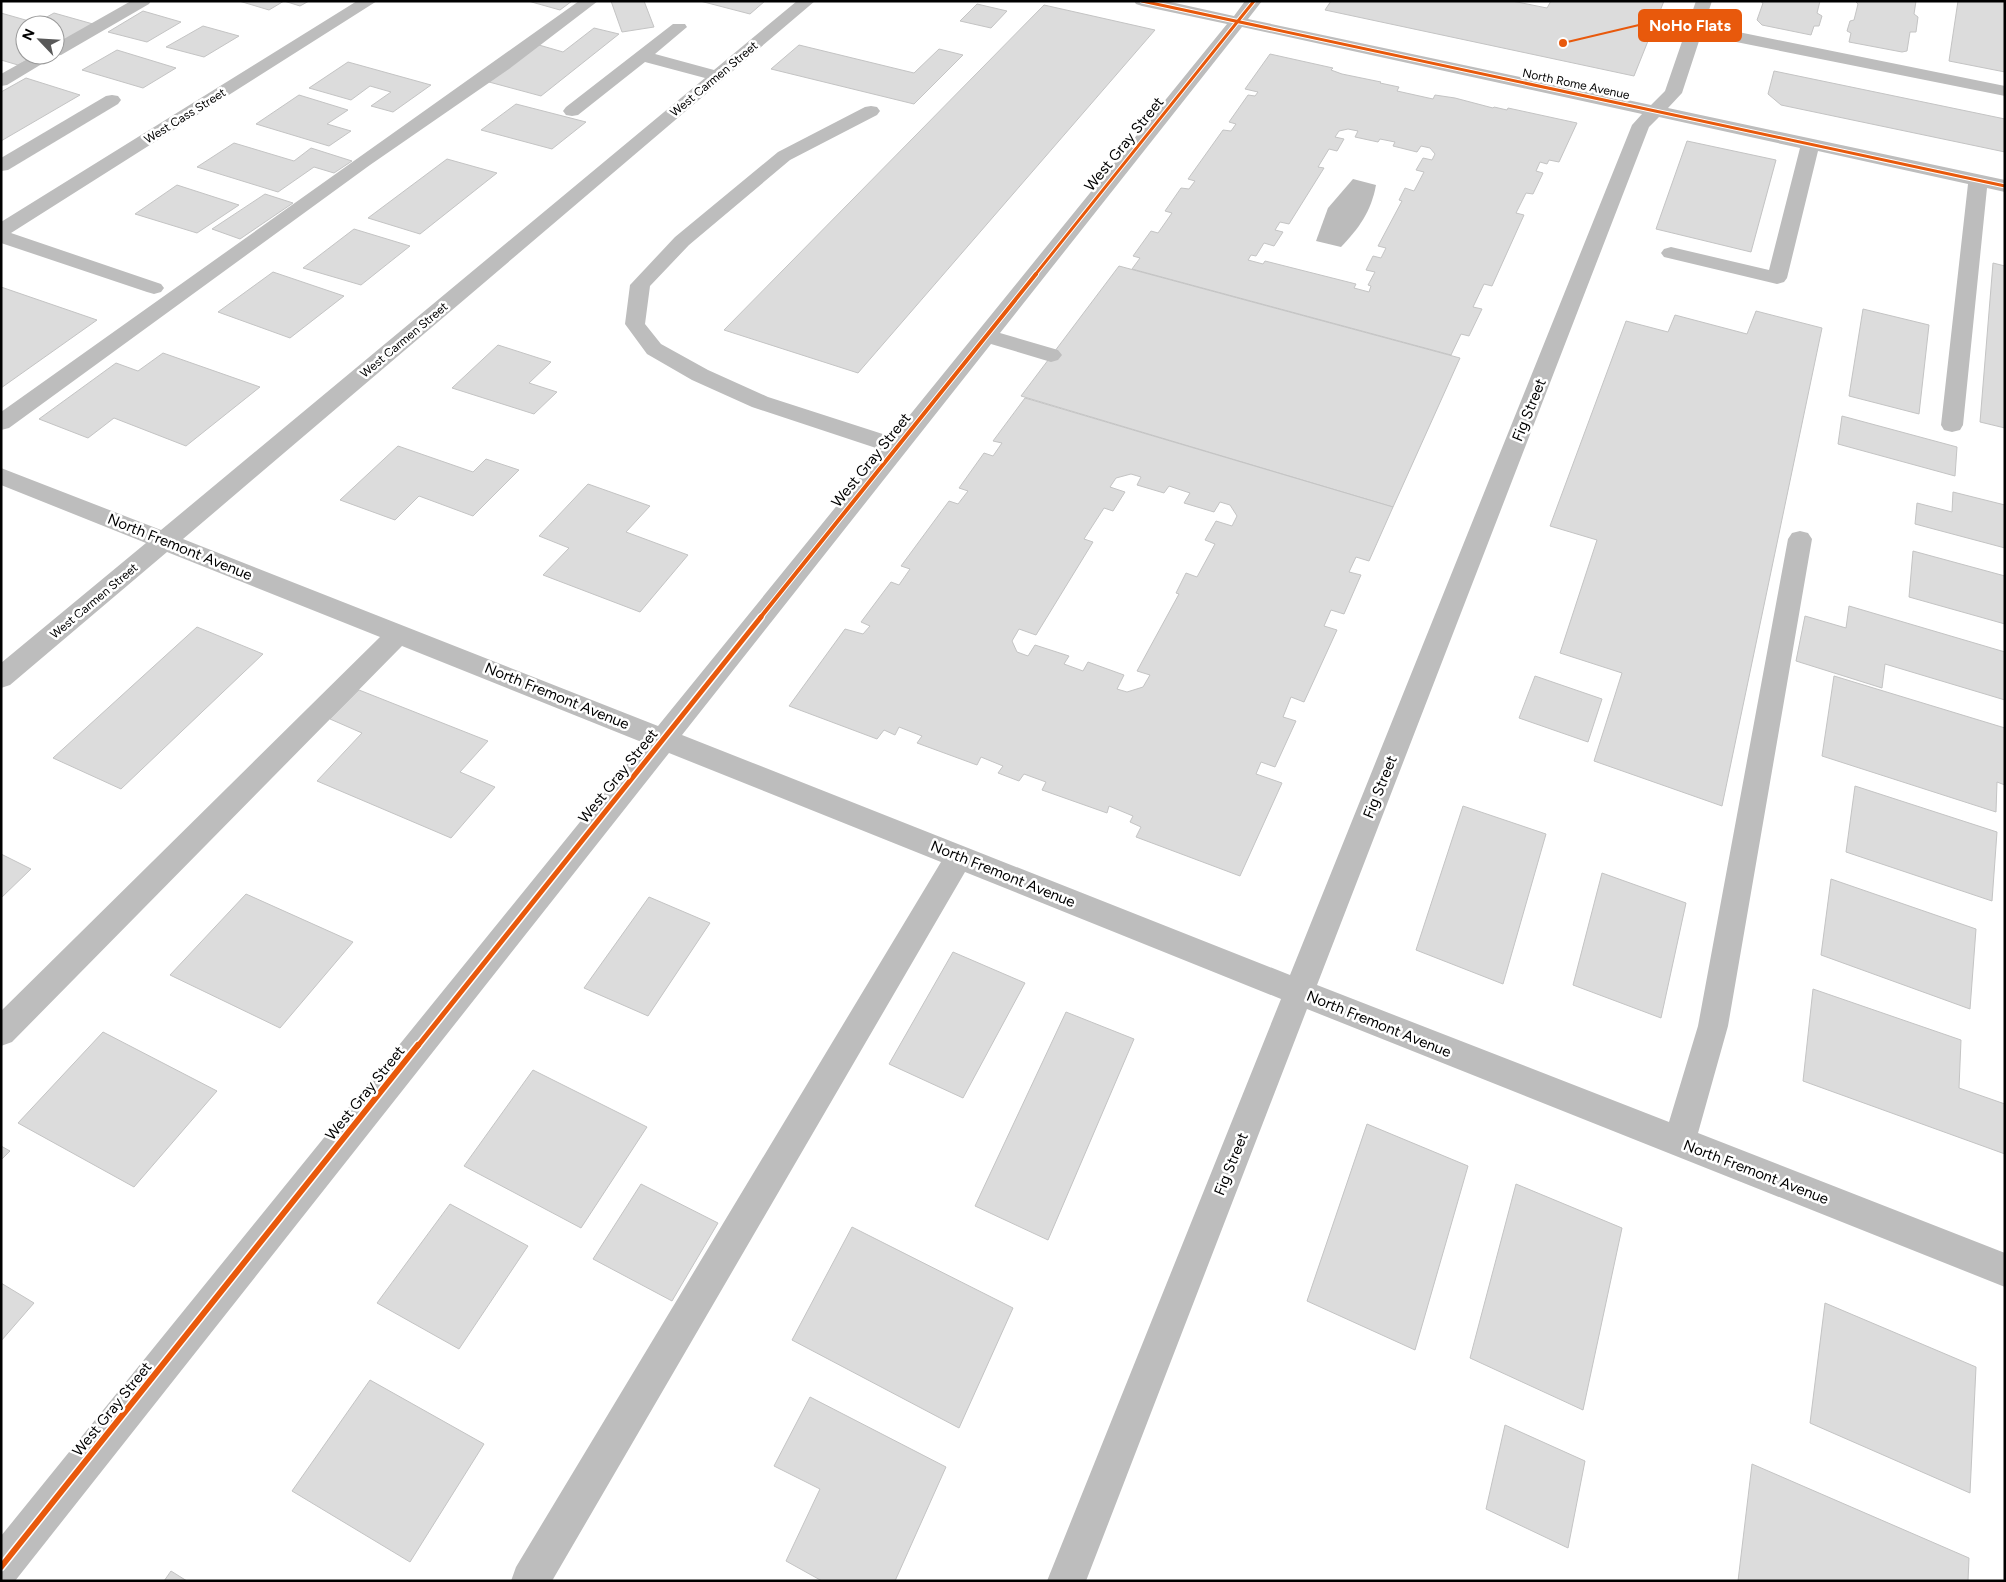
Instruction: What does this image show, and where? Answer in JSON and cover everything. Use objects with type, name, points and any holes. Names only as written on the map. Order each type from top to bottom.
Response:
[{"type":"street","points":[[65,45],[143,1]]},
{"type":"street","name":"West Cass Street","points":[[6,223],[369,1]]},
{"type":"street","points":[[1,422],[590,1]]},
{"type":"street","name":"West Carmen Street","points":[[1,678],[807,1]]},
{"type":"street","name":"North Rome Avenue","points":[[1142,1],[2005,186]]},
{"type":"street","name":"West Gray Street","points":[[1,1567],[1254,1]]},
{"type":"street","name":"Fig Street","points":[[1066,1581],[1641,126],[1672,93],[1693,28],[1704,1]]},
{"type":"street","points":[[572,111],[679,27]]},
{"type":"street","points":[[1693,28],[2005,91]]},
{"type":"street","points":[[641,56],[718,76]]},
{"type":"street","points":[[1,81],[29,65]]},
{"type":"street","points":[[1,166],[112,100]]},
{"type":"street","points":[[871,111],[784,156],[682,241],[640,285],[635,324],[654,349],[700,375],[760,402],[898,447]]},
{"type":"street","points":[[1671,253],[1777,278],[1810,144]]},
{"type":"street","points":[[1952,425],[1978,181]]},
{"type":"street","points":[[1,236],[154,288]]},
{"type":"street","points":[[986,336],[1052,356]]},
{"type":"street","name":"North Fremont Avenue","points":[[1,476],[1299,992],[2005,1270]]},
{"type":"street","points":[[1679,1142],[1713,1026],[1800,540]]},
{"type":"street","points":[[1,1032],[399,633]]},
{"type":"street","points":[[530,1581],[959,857]]},
{"type":"shaded area","points":[[1353,179],[1376,185],[1371,203],[1363,219],[1341,247],[1316,241],[1328,208]]},
{"type":"building","points":[[239,1],[284,1],[269,10]]},
{"type":"building","points":[[284,1],[309,1],[300,6]]},
{"type":"building","points":[[528,1],[572,1],[560,10]]},
{"type":"building","points":[[611,1],[644,1],[654,27],[622,32]]},
{"type":"building","points":[[700,1],[765,1],[750,14]]},
{"type":"building","points":[[1331,1],[1512,1],[1547,8],[1551,1],[1664,1],[1634,76],[1325,10]]},
{"type":"building","points":[[1760,1],[1820,1],[1817,13],[1822,16],[1819,26],[1814,26],[1811,35],[1762,25],[1757,20],[1763,3]]},
{"type":"building","points":[[1855,1],[1916,1],[1914,14],[1918,17],[1916,32],[1910,32],[1907,51],[1902,52],[1849,42],[1851,33],[1847,31],[1850,21],[1854,20],[1858,4]]},
{"type":"building","points":[[1958,1],[2005,1],[2005,72],[1949,61]]},
{"type":"building","points":[[977,4],[1007,11],[991,28],[960,21]]},
{"type":"building","points":[[1044,5],[1155,30],[858,373],[724,330]]},
{"type":"building","points":[[143,11],[181,22],[147,42],[108,32]]},
{"type":"building","points":[[1,13],[15,17],[15,64],[1,60]]},
{"type":"building","points":[[65,16],[93,24],[65,39]]},
{"type":"building","points":[[203,26],[239,36],[204,57],[166,47]]},
{"type":"building","points":[[594,28],[619,34],[541,96],[489,82],[539,45],[563,52]]},
{"type":"building","points":[[799,45],[914,73],[939,49],[963,55],[914,104],[771,69]]},
{"type":"building","points":[[117,50],[176,68],[143,88],[82,70]]},
{"type":"building","points":[[1270,54],[1333,68],[1331,70],[1342,74],[1399,87],[1397,91],[1433,99],[1435,95],[1455,98],[1493,108],[1507,110],[1508,108],[1577,123],[1559,162],[1549,160],[1547,164],[1540,162],[1536,171],[1543,173],[1533,194],[1526,193],[1516,213],[1524,215],[1492,286],[1484,284],[1473,307],[1482,309],[1469,336],[1461,334],[1451,355],[1132,269],[1140,258],[1133,256],[1151,231],[1158,233],[1172,213],[1165,211],[1181,188],[1189,189],[1195,181],[1188,179],[1223,130],[1231,131],[1236,124],[1229,122],[1248,95],[1255,96],[1258,92],[1245,89]],"holes":[[[1348,129],[1358,131],[1355,137],[1378,142],[1380,139],[1395,142],[1393,146],[1417,152],[1421,146],[1430,148],[1435,154],[1432,160],[1423,158],[1416,170],[1424,172],[1414,191],[1405,188],[1399,200],[1402,201],[1378,246],[1386,248],[1381,258],[1373,256],[1366,270],[1375,272],[1368,285],[1371,286],[1369,292],[1354,288],[1356,284],[1265,261],[1263,264],[1248,260],[1251,255],[1256,256],[1264,243],[1274,246],[1283,232],[1275,230],[1280,222],[1289,224],[1324,168],[1318,167],[1329,149],[1337,151],[1344,139],[1335,137],[1339,131]]]},
{"type":"building","points":[[348,62],[431,85],[393,112],[371,106],[391,92],[370,86],[351,100],[309,88]]},
{"type":"building","points":[[1774,71],[2005,119],[2005,152],[1781,105],[1768,94]]},
{"type":"building","points":[[26,78],[80,95],[1,141],[1,92]]},
{"type":"building","points":[[299,95],[348,110],[327,124],[351,131],[329,146],[256,124]]},
{"type":"building","points":[[516,104],[586,122],[552,149],[481,130]]},
{"type":"building","points":[[1687,141],[1776,160],[1751,252],[1656,229]]},
{"type":"building","points":[[234,143],[294,161],[311,148],[352,161],[334,173],[314,167],[278,192],[197,167]]},
{"type":"building","points":[[447,159],[497,173],[420,234],[368,218]]},
{"type":"building","points":[[177,185],[239,205],[197,233],[135,214]]},
{"type":"building","points":[[265,194],[293,203],[240,239],[212,229]]},
{"type":"building","points":[[354,229],[410,246],[361,285],[303,268]]},
{"type":"building","points":[[1993,263],[2005,266],[2005,428],[1980,422]]},
{"type":"building","points":[[1119,266],[1460,358],[1393,507],[1021,396]]},
{"type":"building","points":[[273,272],[344,296],[290,338],[218,312]]},
{"type":"building","points":[[1,287],[97,320],[1,388]]},
{"type":"building","points":[[1863,309],[1929,325],[1919,414],[1849,396]]},
{"type":"building","points":[[1756,311],[1822,328],[1722,806],[1594,761],[1622,673],[1560,653],[1597,540],[1550,526],[1626,321],[1668,332],[1675,315],[1747,334]]},
{"type":"building","points":[[498,345],[551,362],[529,383],[557,392],[534,414],[452,388]]},
{"type":"building","points":[[163,353],[260,387],[186,446],[114,418],[88,438],[39,419],[116,363],[138,371]]},
{"type":"building","points":[[1025,398],[1393,507],[1369,561],[1356,557],[1349,572],[1361,575],[1344,614],[1331,610],[1324,626],[1337,630],[1304,702],[1291,697],[1283,717],[1296,721],[1275,767],[1261,762],[1256,774],[1282,783],[1240,876],[1136,837],[1141,827],[1130,822],[1133,816],[1109,806],[1107,813],[1042,790],[1046,782],[1024,774],[1019,781],[998,773],[1003,766],[981,757],[977,765],[917,743],[922,736],[899,727],[895,735],[884,730],[877,739],[789,706],[845,629],[863,634],[870,626],[861,622],[891,582],[899,585],[910,569],[901,566],[949,501],[958,504],[968,491],[959,488],[984,453],[993,456],[1002,443],[993,441]],"holes":[[[1131,474],[1141,477],[1137,485],[1164,493],[1169,486],[1190,493],[1184,503],[1214,512],[1220,502],[1230,505],[1237,516],[1232,526],[1216,521],[1205,540],[1215,544],[1197,577],[1186,573],[1176,593],[1179,594],[1137,671],[1150,675],[1143,687],[1127,692],[1117,689],[1124,675],[1088,662],[1083,671],[1064,664],[1069,656],[1035,645],[1028,656],[1017,652],[1012,641],[1019,629],[1036,635],[1093,542],[1084,539],[1104,508],[1113,511],[1125,492],[1110,487],[1116,478]]]},
{"type":"building","points":[[1842,416],[1957,447],[1955,476],[1838,444]]},
{"type":"building","points":[[398,446],[473,472],[486,459],[519,470],[473,516],[419,496],[395,520],[340,500]]},
{"type":"building","points":[[588,484],[650,506],[626,532],[688,555],[640,612],[543,575],[569,548],[539,536]]},
{"type":"building","points":[[1953,492],[2005,505],[2005,548],[1915,524],[1917,503],[1952,512]]},
{"type":"building","points":[[1913,551],[2005,576],[2005,624],[1909,597]]},
{"type":"building","points":[[1849,606],[2005,652],[2005,700],[1885,664],[1882,688],[1796,661],[1805,616],[1846,628]]},
{"type":"building","points":[[197,627],[263,654],[121,789],[53,758]]},
{"type":"building","points":[[1535,676],[1602,699],[1588,742],[1519,718]]},
{"type":"building","points":[[1834,676],[2005,728],[2005,785],[1997,782],[1996,812],[1822,756]]},
{"type":"building","points":[[359,690],[488,741],[460,772],[495,787],[451,838],[317,781],[362,733],[330,719]]},
{"type":"building","points":[[1855,786],[1997,832],[1992,901],[1846,852]]},
{"type":"building","points":[[1463,806],[1546,834],[1503,984],[1416,950]]},
{"type":"building","points":[[1,854],[31,869],[1,898]]},
{"type":"building","points":[[1602,873],[1686,903],[1661,1018],[1573,985]]},
{"type":"building","points":[[1831,879],[1976,929],[1970,1009],[1821,955]]},
{"type":"building","points":[[246,894],[353,942],[280,1028],[170,975]]},
{"type":"building","points":[[649,897],[710,923],[648,1016],[584,988]]},
{"type":"building","points":[[953,952],[1025,983],[963,1098],[889,1064]]},
{"type":"building","points":[[1813,989],[1961,1040],[1959,1088],[2005,1104],[2005,1154],[1803,1081]]},
{"type":"building","points":[[1066,1012],[1134,1039],[1048,1240],[975,1206]]},
{"type":"building","points":[[103,1032],[217,1091],[134,1187],[18,1123]]},
{"type":"building","points":[[533,1070],[647,1127],[581,1228],[464,1166]]},
{"type":"building","points":[[1367,1124],[1468,1166],[1415,1350],[1307,1301]]},
{"type":"building","points":[[1,1146],[10,1151],[1,1160]]},
{"type":"building","points":[[641,1184],[718,1223],[672,1301],[593,1259]]},
{"type":"building","points":[[1516,1184],[1622,1228],[1583,1410],[1470,1358]]},
{"type":"building","points":[[450,1204],[528,1246],[459,1349],[377,1303]]},
{"type":"building","points":[[852,1227],[1013,1308],[959,1428],[792,1340]]},
{"type":"building","points":[[1,1283],[34,1303],[1,1341]]},
{"type":"building","points":[[1825,1303],[1976,1367],[1970,1493],[1810,1423]]},
{"type":"building","points":[[370,1380],[484,1444],[410,1562],[292,1491]]},
{"type":"building","points":[[810,1397],[946,1467],[895,1581],[822,1581],[786,1561],[820,1489],[774,1466]]},
{"type":"building","points":[[1505,1425],[1585,1461],[1568,1548],[1486,1509]]},
{"type":"building","points":[[1752,1464],[1969,1558],[1968,1581],[1738,1581]]},
{"type":"building","points":[[171,1571],[187,1581],[164,1581]]},
{"type":"cycle path","points":[[1142,1],[2005,186]]},
{"type":"cycle path","points":[[1,1567],[1254,1]]},
{"type":"place","name":"NoHo Flats","points":[[1563,43]]}]
